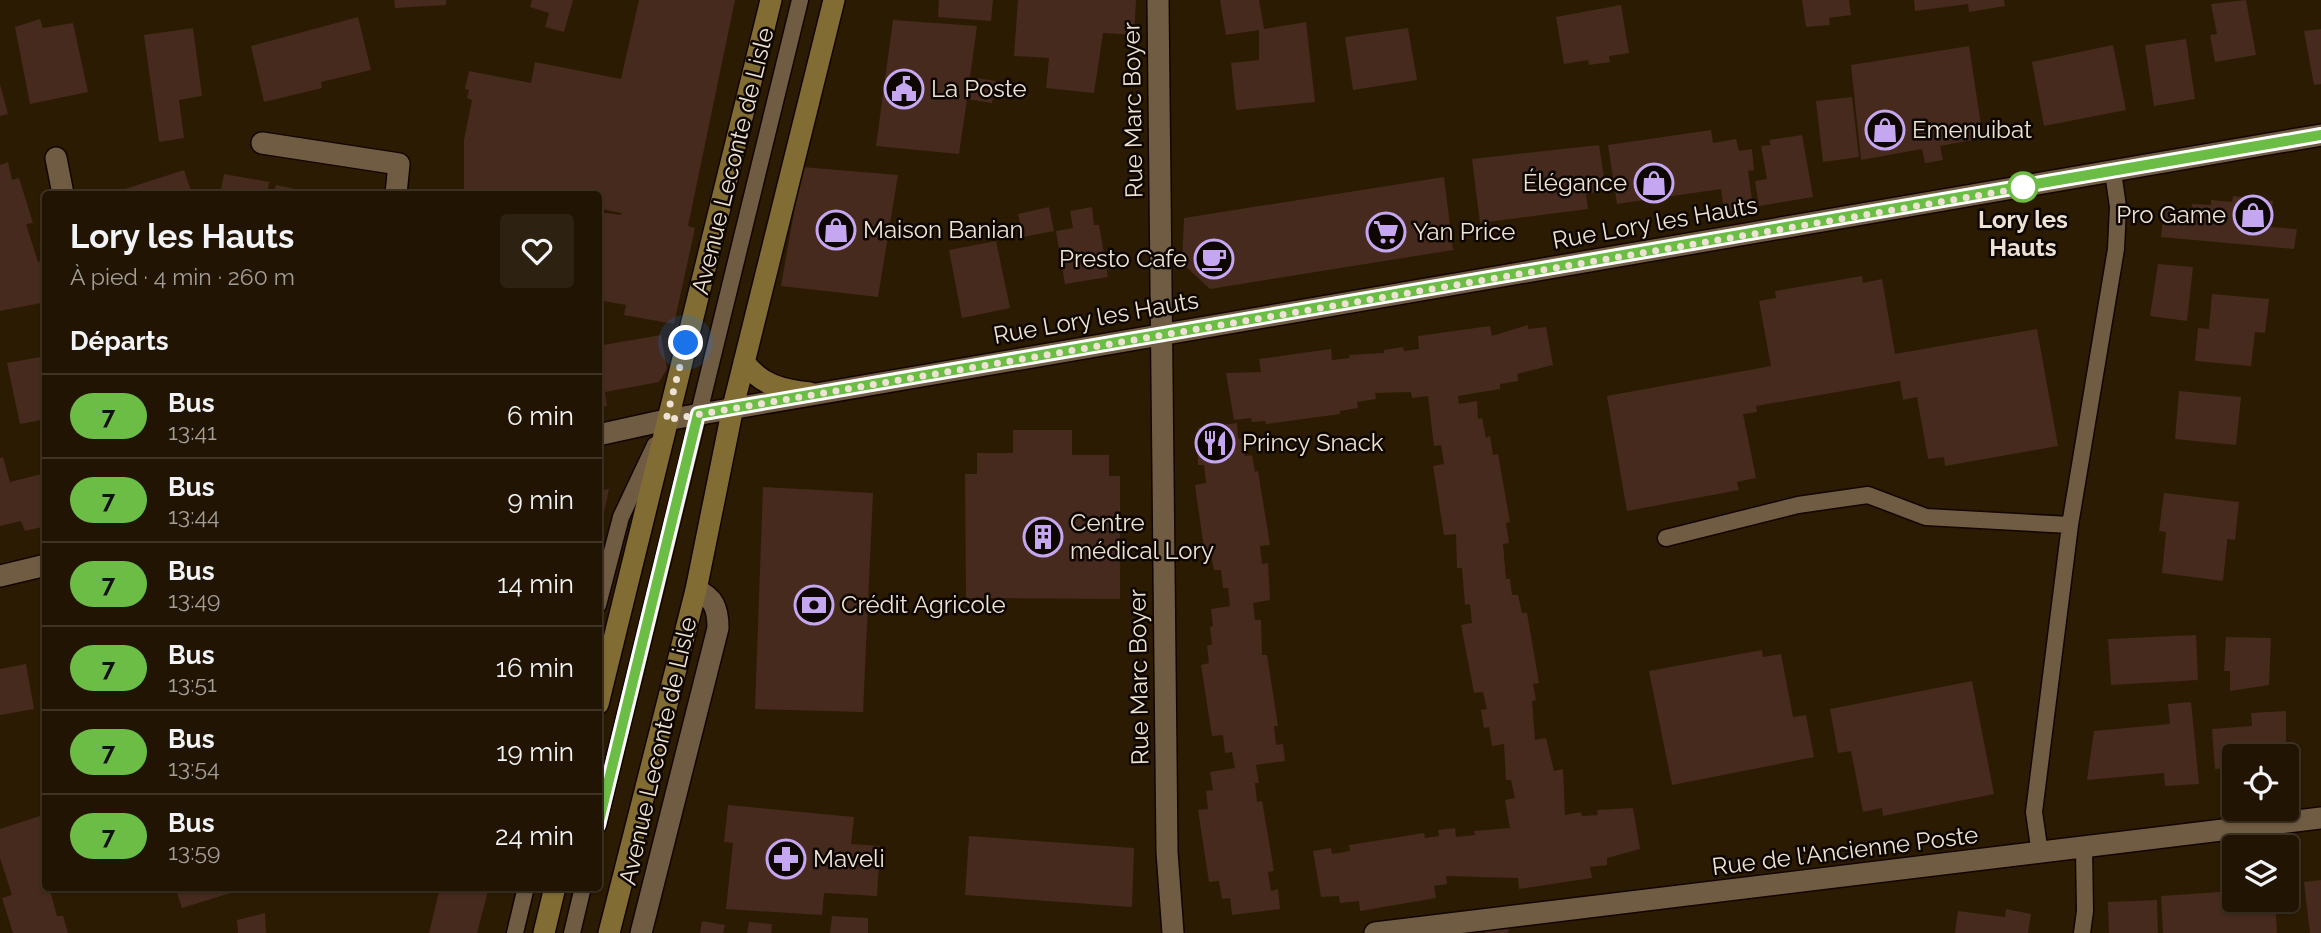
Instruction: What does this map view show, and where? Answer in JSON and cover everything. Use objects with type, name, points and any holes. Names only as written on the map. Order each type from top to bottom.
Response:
[{"type":"main road","name":"Avenue Leconte de Lisle","points":[[602,687],[771,0]]},
{"type":"main road","name":"Avenue Leconte de Lisle","points":[[609,933],[696,590],[733,407],[834,0]]},
{"type":"main road","points":[[744,362],[752,373],[780,390],[810,393]]},
{"type":"main road","points":[[544,933],[554,891]]},
{"type":"street","name":"Rue Marc Boyer","points":[[1158,0],[1167,852],[1173,933]]},
{"type":"street","name":"Rue Lory les Hauts","points":[[602,434],[810,393],[2321,135]]},
{"type":"street","points":[[262,143],[399,164],[396,191]]},
{"type":"street","points":[[55,158],[62,191]]},
{"type":"street","points":[[0,576],[42,566]]},
{"type":"street","name":"Avenue Leconte de Lisle","points":[[641,933],[718,628],[718,613],[713,602],[707,594],[696,590]]},
{"type":"street","name":"Rue de l'Ancienne Poste","points":[[1375,933],[2084,849],[2321,818]]},
{"type":"lane","name":"Avenue Leconte de Lisle","points":[[602,809],[800,0]]},
{"type":"lane","points":[[2039,854],[2034,812],[2070,524],[2116,248],[2118,207],[2113,172]]},
{"type":"lane","points":[[602,590],[621,517],[666,420]]},
{"type":"lane","points":[[1665,538],[1798,505],[1868,495],[1926,517],[2070,524]]},
{"type":"lane","points":[[2082,933],[2085,911],[2084,849]]},
{"type":"lane","points":[[514,933],[525,891]]},
{"type":"lane","name":"Avenue Leconte de Lisle","points":[[572,933],[582,891]]},
{"type":"building","points":[[394,0],[446,0],[446,5],[395,8]]},
{"type":"building","points":[[532,0],[573,0],[564,32],[545,27],[549,13],[530,7]]},
{"type":"building","points":[[639,0],[735,0],[688,226],[695,228],[674,324],[624,315],[626,305],[602,301],[602,213],[621,213],[602,209],[602,191],[464,191],[464,140],[472,100],[467,98],[469,90],[465,89],[469,71],[531,83],[535,62],[621,79]]},
{"type":"building","points":[[939,0],[993,0],[991,21],[938,17]]},
{"type":"building","points":[[1018,0],[1136,0],[1134,35],[1103,33],[1094,93],[1046,88],[1049,58],[1014,56]]},
{"type":"building","points":[[1220,0],[1259,0],[1264,29],[1306,22],[1315,102],[1236,110],[1231,63],[1259,60],[1259,30],[1226,35]]},
{"type":"building","points":[[1802,0],[1849,0],[1851,15],[1829,18],[1830,25],[1806,27]]},
{"type":"building","points":[[1914,0],[2004,0],[2005,6],[1969,12],[1968,4],[1915,11]]},
{"type":"building","points":[[2246,0],[2256,55],[2215,62],[2210,35],[2217,34],[2211,4]]},
{"type":"building","points":[[1621,5],[1629,53],[1609,56],[1610,62],[1589,65],[1588,60],[1564,64],[1556,17]]},
{"type":"building","points":[[358,17],[371,70],[321,82],[322,88],[264,102],[251,46]]},
{"type":"building","points":[[40,19],[43,28],[73,23],[88,92],[30,104],[15,27]]},
{"type":"building","points":[[893,20],[977,26],[970,77],[996,81],[992,103],[967,99],[959,154],[876,146]]},
{"type":"building","points":[[193,28],[202,96],[179,100],[184,138],[159,142],[144,35]]},
{"type":"building","points":[[1408,28],[1417,80],[1353,90],[1345,37]]},
{"type":"building","points":[[2321,29],[2321,84],[2314,85],[2304,31]]},
{"type":"building","points":[[2186,39],[2195,99],[2154,106],[2145,45]]},
{"type":"building","points":[[2113,45],[2126,110],[2044,126],[2032,62]]},
{"type":"building","points":[[1969,46],[1983,138],[1940,146],[1943,160],[1925,163],[1922,149],[1861,160],[1851,65]]},
{"type":"building","points":[[0,84],[8,114],[0,116]]},
{"type":"building","points":[[1852,97],[1859,157],[1823,162],[1816,101]]},
{"type":"building","points":[[1711,130],[1713,143],[1736,139],[1739,151],[1752,149],[1754,170],[1748,171],[1753,207],[1724,212],[1721,189],[1617,204],[1608,145]]},
{"type":"building","points":[[1802,135],[1813,197],[1759,206],[1755,181],[1767,179],[1761,146],[1771,145],[1769,140]]},
{"type":"building","points":[[1599,145],[1606,191],[1586,194],[1588,209],[1480,223],[1472,159]]},
{"type":"building","points":[[8,162],[12,180],[19,178],[33,223],[26,224],[38,262],[42,261],[42,303],[0,311],[0,165]]},
{"type":"building","points":[[802,167],[898,175],[878,297],[781,286]]},
{"type":"building","points":[[184,170],[191,191],[119,191]]},
{"type":"building","points":[[224,174],[269,182],[268,191],[221,191]]},
{"type":"building","points":[[1444,177],[1453,250],[1210,289],[1182,263],[1184,218]]},
{"type":"building","points":[[276,185],[304,191],[275,191]]},
{"type":"building","points":[[2233,196],[2273,201],[2270,227],[2297,229],[2294,249],[2161,237],[2165,207],[2191,209],[2192,204],[2211,205],[2211,200],[2232,202]]},
{"type":"building","points":[[1049,207],[1054,231],[1023,237],[1018,214]]},
{"type":"building","points":[[1092,207],[1094,225],[1099,225],[1108,277],[1065,284],[1056,231],[1073,228],[1070,211]]},
{"type":"building","points":[[996,241],[1010,308],[962,318],[949,250]]},
{"type":"building","points":[[2158,264],[2193,267],[2187,321],[2150,316]]},
{"type":"building","points":[[1862,276],[1863,283],[1882,279],[1895,354],[2037,329],[2058,446],[1945,466],[1944,457],[1928,459],[1917,397],[1903,400],[1900,381],[1756,406],[1757,412],[1743,414],[1756,478],[1737,482],[1739,490],[1627,511],[1607,396],[1771,366],[1759,301],[1776,298],[1775,291]]},
{"type":"building","points":[[2212,294],[2269,299],[2265,333],[2255,332],[2251,366],[2195,361],[2198,328],[2209,329]]},
{"type":"building","points":[[1528,325],[1528,329],[1546,327],[1553,365],[1517,374],[1518,381],[1500,384],[1500,389],[1458,396],[1459,404],[1477,401],[1478,419],[1482,418],[1486,438],[1490,436],[1493,455],[1498,454],[1510,522],[1506,523],[1509,543],[1503,544],[1506,579],[1510,579],[1512,595],[1518,595],[1522,613],[1527,613],[1539,683],[1533,684],[1536,700],[1532,701],[1535,740],[1546,738],[1554,771],[1563,769],[1565,815],[1581,812],[1582,816],[1598,815],[1597,810],[1633,808],[1640,849],[1607,858],[1607,865],[1590,867],[1592,878],[1519,889],[1518,878],[1446,876],[1447,884],[1434,886],[1436,898],[1360,911],[1359,901],[1340,903],[1339,896],[1321,897],[1313,851],[1331,848],[1332,854],[1350,851],[1349,845],[1424,833],[1425,838],[1439,836],[1438,830],[1455,828],[1456,837],[1475,835],[1474,831],[1510,828],[1505,800],[1515,798],[1511,780],[1506,780],[1504,744],[1492,746],[1489,727],[1484,728],[1481,710],[1487,709],[1483,692],[1474,693],[1461,625],[1472,623],[1470,604],[1465,605],[1462,568],[1457,568],[1456,534],[1444,535],[1433,466],[1444,464],[1441,445],[1434,446],[1428,396],[1412,398],[1411,392],[1375,393],[1376,399],[1357,402],[1358,408],[1340,411],[1340,414],[1266,424],[1265,421],[1252,422],[1251,418],[1234,420],[1226,373],[1261,372],[1259,359],[1331,349],[1332,360],[1350,358],[1349,355],[1384,353],[1384,350],[1403,347],[1404,351],[1419,349],[1418,336],[1490,326],[1492,336]]},
{"type":"building","points":[[661,335],[667,369],[659,382],[605,392],[607,406],[602,407],[602,345]]},
{"type":"building","points":[[42,357],[42,420],[20,424],[7,363]]},
{"type":"building","points":[[2179,391],[2241,397],[2236,445],[2175,439]]},
{"type":"building","points":[[1237,423],[1238,439],[1243,438],[1245,456],[1252,455],[1255,472],[1258,471],[1270,545],[1260,546],[1262,564],[1268,563],[1270,600],[1253,603],[1255,620],[1261,620],[1262,655],[1267,655],[1278,726],[1274,726],[1276,745],[1283,744],[1285,761],[1256,765],[1259,783],[1255,783],[1257,802],[1262,801],[1274,871],[1268,872],[1271,891],[1278,889],[1280,909],[1232,915],[1230,898],[1222,899],[1219,881],[1209,882],[1198,810],[1208,809],[1206,791],[1213,790],[1210,772],[1235,768],[1232,752],[1225,753],[1223,735],[1212,736],[1201,665],[1209,663],[1207,646],[1212,644],[1210,627],[1213,626],[1211,609],[1230,606],[1228,588],[1223,588],[1221,570],[1214,570],[1211,555],[1205,556],[1195,485],[1206,483],[1204,465],[1198,465],[1198,428]]},
{"type":"building","name":"Centre médical Lory","points":[[1013,430],[1072,430],[1072,455],[1109,455],[1109,476],[1120,476],[1120,599],[966,598],[965,474],[977,474],[977,453],[1013,453]]},
{"type":"building","points":[[3,457],[10,482],[42,474],[42,527],[25,531],[21,521],[0,526],[0,458]]},
{"type":"building","points":[[763,487],[873,493],[863,712],[755,709]]},
{"type":"building","points":[[609,489],[602,522],[602,490]]},
{"type":"building","points":[[2164,493],[2239,502],[2235,540],[2227,539],[2223,581],[2162,573],[2166,532],[2159,531]]},
{"type":"building","points":[[2196,635],[2198,680],[2111,685],[2108,639]]},
{"type":"building","points":[[2226,637],[2271,638],[2269,685],[2230,691],[2230,671],[2224,671]]},
{"type":"building","points":[[1762,650],[1763,657],[1781,654],[1793,717],[1806,715],[1814,757],[1672,785],[1649,671]]},
{"type":"building","points":[[26,664],[34,709],[0,715],[0,669]]},
{"type":"building","points":[[1972,681],[1994,794],[1883,816],[1882,808],[1863,812],[1851,751],[1838,753],[1830,709]]},
{"type":"building","points":[[2191,702],[2199,784],[2165,786],[2164,773],[2087,780],[2094,731],[2170,724],[2168,704]]},
{"type":"building","points":[[2286,711],[2286,744],[2222,744],[2222,768],[2215,769],[2212,729],[2252,726],[2251,713]]},
{"type":"building","points":[[728,805],[854,817],[851,844],[880,846],[877,896],[824,893],[822,915],[726,909],[733,843],[724,842]]},
{"type":"building","points":[[42,815],[42,891],[50,891],[57,916],[63,916],[68,933],[13,933],[2,898],[12,895],[0,858],[0,829]]},
{"type":"building","points":[[969,836],[1134,848],[1132,907],[965,895]]},
{"type":"building","points":[[2321,880],[2321,933],[2310,933],[2304,882]]},
{"type":"building","points":[[176,891],[234,892],[182,908]]},
{"type":"building","points":[[439,891],[488,891],[477,933],[429,933]]},
{"type":"building","points":[[2222,892],[2222,912],[2276,912],[2277,933],[2163,933],[2161,896]]},
{"type":"building","points":[[2157,900],[2158,933],[2109,933],[2108,902]]},
{"type":"building","points":[[2006,909],[2031,914],[2028,933],[1955,933],[1958,911],[2005,917]]},
{"type":"building","points":[[265,913],[266,933],[238,933],[237,920]]},
{"type":"building","points":[[832,916],[868,918],[868,933],[830,933]]},
{"type":"building","points":[[702,921],[725,925],[723,933],[700,933]]},
{"type":"building","points":[[749,922],[772,924],[771,933],[747,933]]},
{"type":"building","points":[[1484,927],[1509,928],[1508,933],[1485,933]]},
{"type":"bus line","name":"7","points":[[602,809],[698,414],[2321,135]]},
{"type":"place","name":"La Poste","points":[[904,89]]},
{"type":"place","name":"Emenuibat","points":[[1885,130]]},
{"type":"place","name":"Élégance","points":[[1654,183]]},
{"type":"place","name":"Lory les Hauts","points":[[2023,187]]},
{"type":"place","name":"Pro Game","points":[[2253,215]]},
{"type":"place","name":"Maison Banian","points":[[836,230]]},
{"type":"place","name":"Yan Price","points":[[1386,232]]},
{"type":"place","name":"Presto Cafe","points":[[1214,259]]},
{"type":"place","name":"Princy Snack","points":[[1215,443]]},
{"type":"place","name":"Centre médical Lory","points":[[1043,537]]},
{"type":"place","name":"Crédit Agricole","points":[[814,605]]},
{"type":"place","name":"Maveli","points":[[786,859]]},
{"type":"route","points":[[686,343],[666,420],[1161,333],[2034,186],[2023,187]]}]
